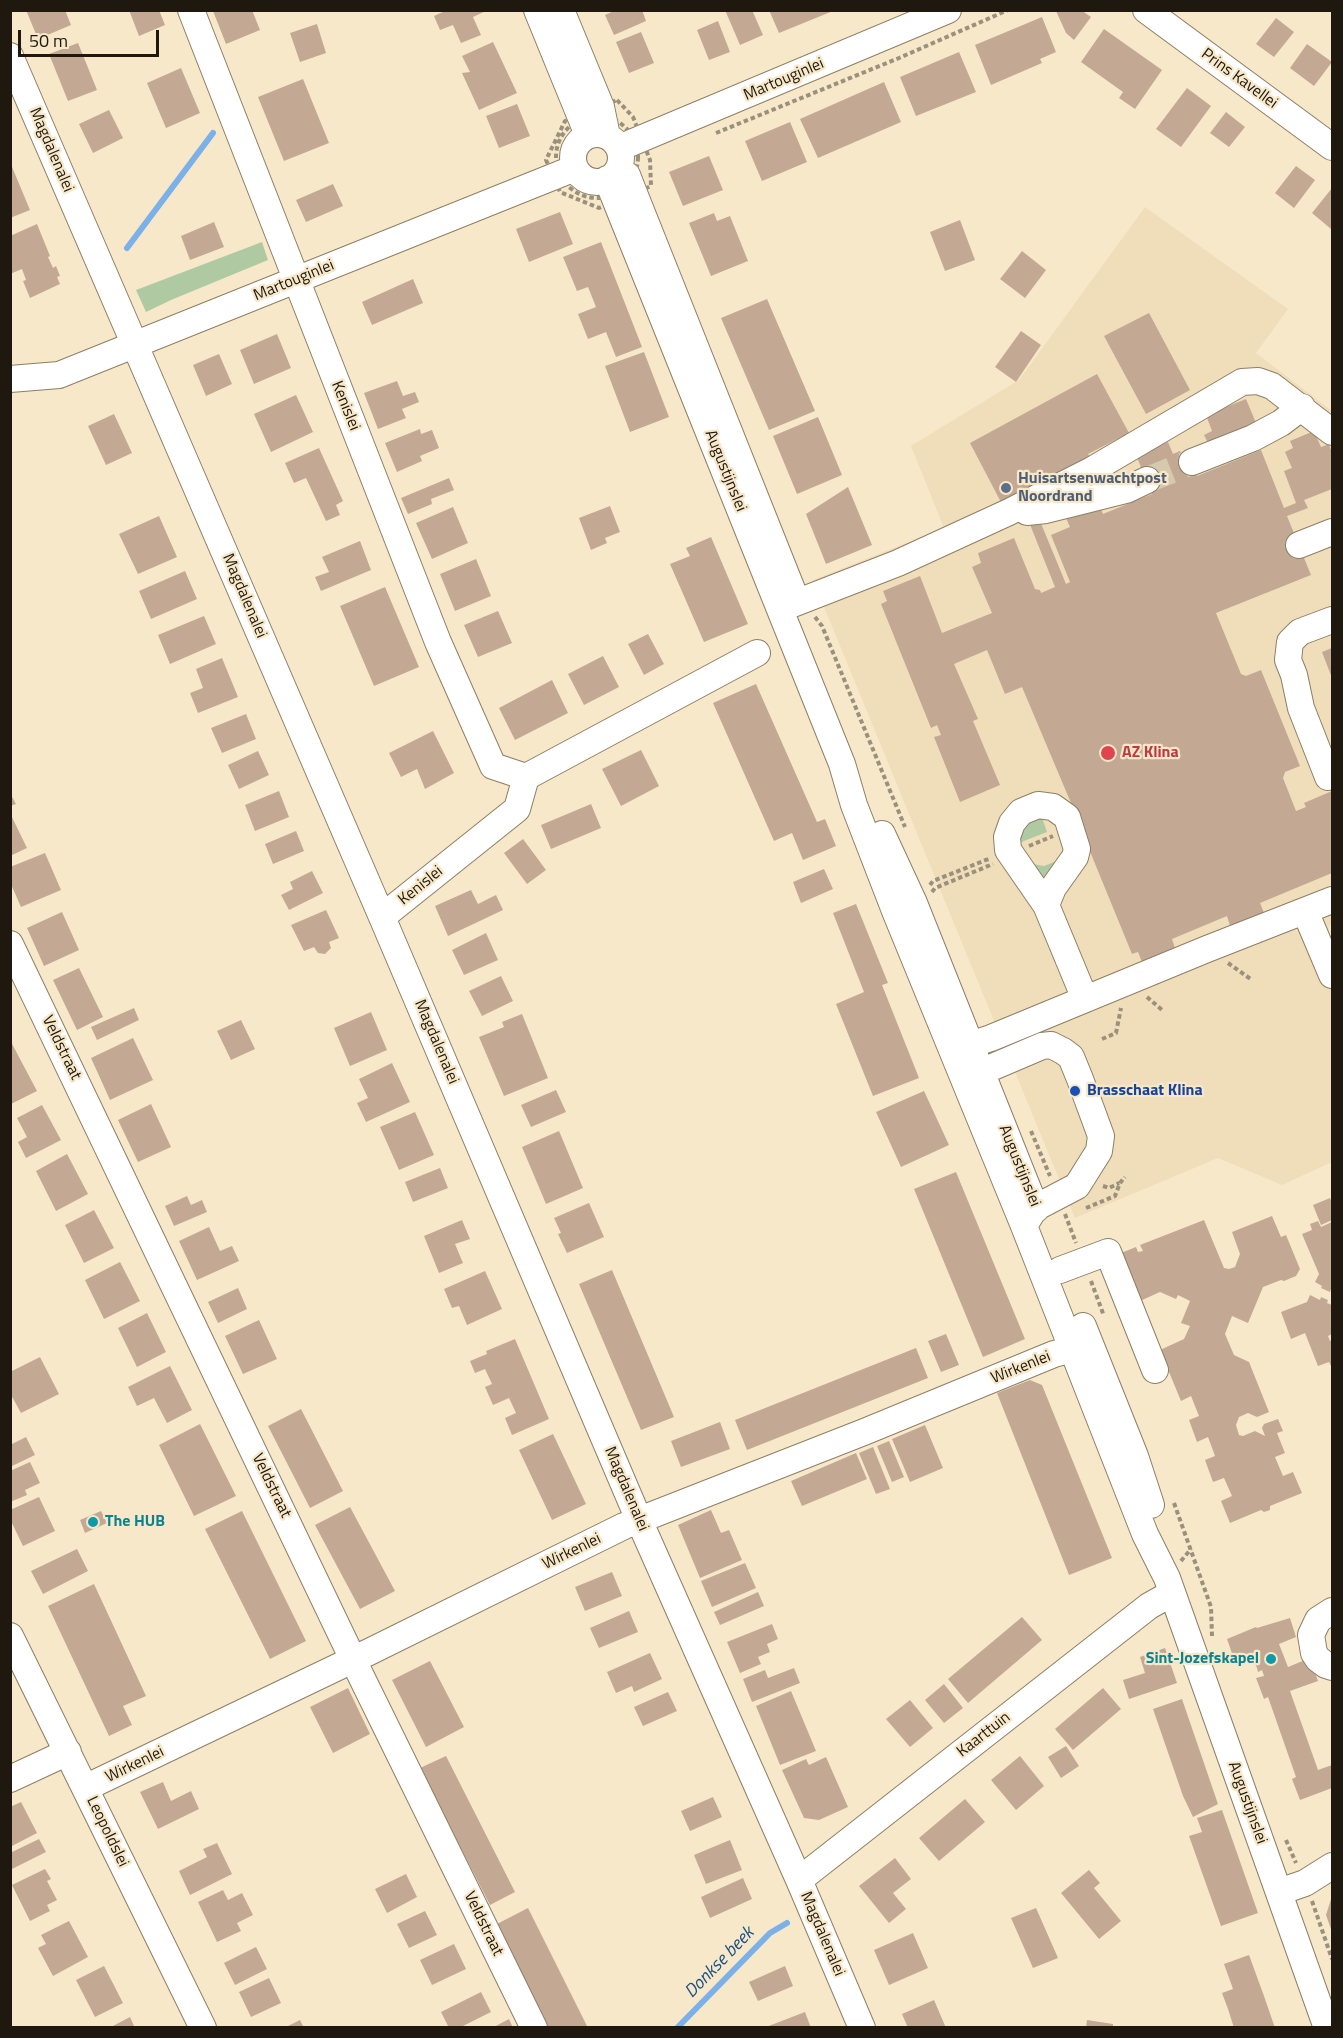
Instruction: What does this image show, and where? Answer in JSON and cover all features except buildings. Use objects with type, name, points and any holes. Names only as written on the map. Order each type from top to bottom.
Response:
[{"type":"street","name":"Kenislei","points":[[190,10],[438,642],[493,766],[526,777],[517,809],[382,917]]},
{"type":"street","name":"Augustijnslei","points":[[537,10],[613,155],[789,606],[854,805],[907,907],[1030,1217],[1060,1270],[1136,1456],[1159,1531],[1170,1586]]},
{"type":"street","name":"Augustijnslei","points":[[561,10],[601,106],[613,155]]},
{"type":"street","name":"Martouginlei","points":[[613,155],[948,10]]},
{"type":"street","name":"Prins Kavellei","points":[[1146,10],[1332,147]]},
{"type":"street","name":"Magdalenalei","points":[[10,56],[382,917],[639,1520],[799,1880],[862,2028]]},
{"type":"street","points":[[579,140],[613,155],[592,181],[579,174],[574,168],[572,158],[579,140]]},
{"type":"street","name":"Martouginlei","points":[[10,379],[59,375],[574,168]]},
{"type":"street","points":[[789,606],[898,563],[1009,512],[1092,470],[1242,382],[1257,381],[1272,386],[1332,432]]},
{"type":"street","points":[[1192,462],[1253,438],[1281,423],[1302,407]]},
{"type":"street","points":[[1009,512],[1046,510],[1126,490],[1147,480]]},
{"type":"street","points":[[1299,545],[1332,532]]},
{"type":"street","points":[[1332,620],[1300,632],[1290,642],[1288,660],[1294,675],[1301,708],[1328,777],[1332,775]]},
{"type":"street","points":[[526,777],[757,653]]},
{"type":"street","points":[[1047,905],[1053,888],[1075,857],[1077,849],[1067,817],[1053,807],[1038,805],[1022,812],[1012,823],[1007,837],[1009,854],[1047,905],[1085,999]]},
{"type":"street","points":[[964,1043],[1085,999],[1332,900]]},
{"type":"street","name":"Augustijnslei","points":[[907,907],[913,927],[964,1043],[981,1072],[1073,1349],[1145,1534],[1170,1586],[1327,2028]]},
{"type":"street","points":[[1305,911],[1332,975]]},
{"type":"street","name":"Veldstraat","points":[[10,944],[534,2028]]},
{"type":"street","points":[[981,1072],[1033,1050],[1051,1045],[1071,1058],[1101,1136],[1100,1151],[1077,1186],[1030,1217]]},
{"type":"street","points":[[1060,1270],[1108,1252],[1155,1370]]},
{"type":"street","name":"Wirkenlei","points":[[86,1788],[639,1520],[864,1432],[1054,1354],[1073,1349]]},
{"type":"street","name":"Kaarttuin","points":[[799,1880],[1149,1606],[1170,1586]]},
{"type":"street","points":[[1332,1611],[1318,1620],[1311,1635],[1314,1653],[1318,1659],[1332,1668]]},
{"type":"street","name":"Leopoldslei","points":[[10,1636],[203,2028]]},
{"type":"street","points":[[10,1779],[68,1752]]},
{"type":"street","points":[[1279,1892],[1305,1883],[1332,1866]]},
{"type":"path","points":[[712,135],[878,67],[1008,10]]},
{"type":"path","points":[[613,155],[660,156]]},
{"type":"path","points":[[907,907],[927,890],[933,881],[1071,829]]},
{"type":"path","points":[[907,907],[930,896],[935,888],[1009,854]]},
{"type":"path","points":[[1092,1205],[1115,1196],[1125,1177]]},
{"type":"path","points":[[1103,1186],[1109,1188],[1120,1183]]},
{"type":"path","points":[[1305,1883],[1332,1959]]},
{"type":"shaded area","name":"AZ Klina","points":[[1145,207],[1288,309],[1256,353],[1332,411],[1332,925],[1329,926],[1328,938],[1332,949],[1332,1162],[1282,1185],[1218,1158],[1075,1218],[813,580],[944,528],[911,446],[1019,380]]},
{"type":"green space","points":[[262,242],[268,260],[146,312],[136,290]]},
{"type":"green space","points":[[1039,809],[1047,832],[1011,846],[1011,839]]},
{"type":"green space","points":[[1059,860],[1048,887],[1032,864],[1044,866]]},
{"type":"waterway","points":[[127,248],[213,133]]},
{"type":"waterway","name":"Donkse beek","points":[[677,2028],[770,1933],[787,1923]]},
{"type":"tunnel","points":[[1147,480],[1192,462]]},
{"type":"place","name":"Huisartsenwachtpost Noordrand","points":[[1006,488]]},
{"type":"place","name":"AZ Klina","points":[[1108,753]]},
{"type":"place","name":"Brasschaat Klina","points":[[1075,1091]]},
{"type":"place","name":"The HUB","points":[[93,1522]]},
{"type":"place","name":"Sint-Jozefskapel","points":[[1271,1659]]}]
